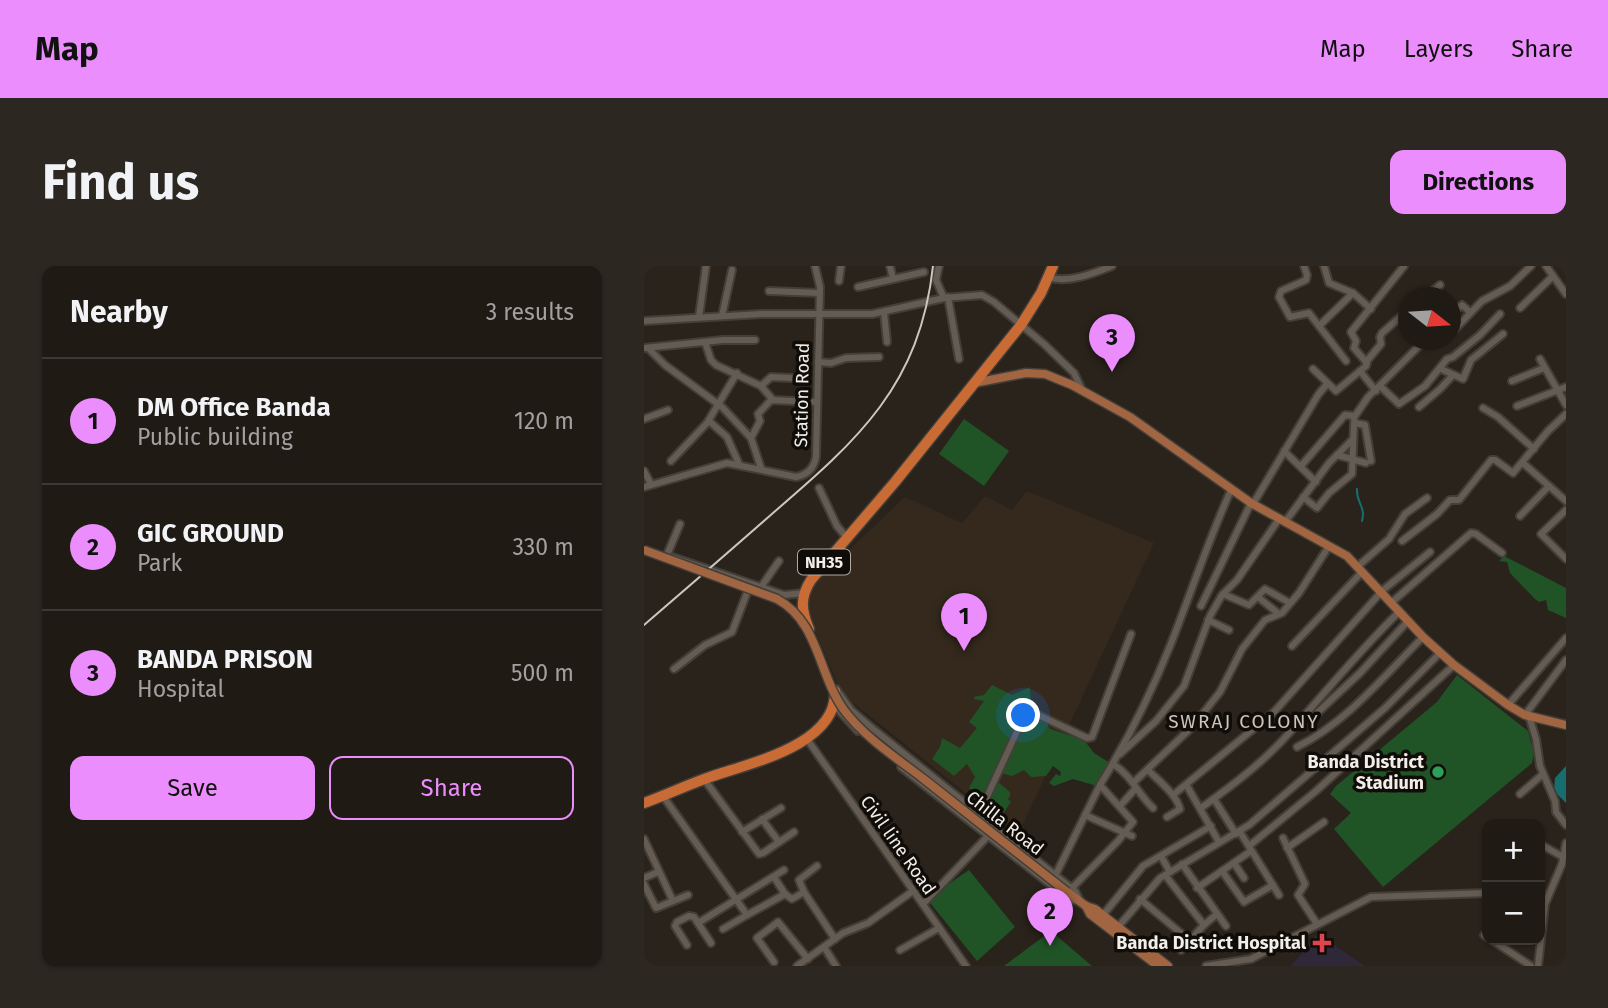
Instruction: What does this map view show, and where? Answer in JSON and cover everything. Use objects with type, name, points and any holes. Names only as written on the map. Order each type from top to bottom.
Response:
[{"type":"highway","name":"NH35","points":[[834,705],[835,690],[804,616],[804,593],[821,566],[895,482],[1021,325],[1053,266]]},
{"type":"highway","points":[[644,803],[790,748],[807,739],[825,722],[834,705]]},
{"type":"main road","points":[[974,383],[1036,373],[1059,379],[1082,390],[1147,427],[1231,490],[1344,554],[1440,653],[1508,705],[1527,715],[1566,725]]},
{"type":"main road","points":[[644,550],[791,606],[804,621],[835,690]]},
{"type":"main road","name":"Chilla Road","points":[[835,690],[853,720],[887,750],[1069,890],[1083,904],[1103,915],[1152,962],[1168,966]]},
{"type":"main road","points":[[1083,904],[1090,914],[1152,962]]},
{"type":"street","points":[[699,317],[706,266]]},
{"type":"street","name":"Station Road","points":[[648,486],[719,464],[739,464],[796,477],[810,471],[816,457],[819,293],[815,266]]},
{"type":"street","points":[[839,281],[841,266]]},
{"type":"street","points":[[890,266],[893,279]]},
{"type":"street","points":[[939,266],[936,280],[946,297],[959,359]]},
{"type":"street","points":[[1048,277],[1062,279],[1095,273],[1112,266]]},
{"type":"street","points":[[1304,266],[1306,280],[1281,291],[1279,297],[1289,316],[1307,312],[1346,361]]},
{"type":"street","points":[[1324,266],[1329,283],[1353,293],[1371,309]]},
{"type":"street","points":[[1328,275],[1334,266]]},
{"type":"street","points":[[1366,362],[1354,348],[1356,341],[1351,332],[1404,266]]},
{"type":"street","points":[[1461,322],[1492,295],[1510,286],[1531,266]]},
{"type":"street","points":[[1546,266],[1566,294]]},
{"type":"street","points":[[722,316],[732,270]]},
{"type":"street","points":[[858,287],[924,272]]},
{"type":"street","points":[[1520,309],[1553,276]]},
{"type":"street","points":[[769,291],[819,293]]},
{"type":"street","points":[[1319,326],[1353,293]]},
{"type":"street","points":[[644,321],[722,316],[872,314],[946,297],[982,295],[1044,344],[1074,373],[1082,390]]},
{"type":"street","points":[[1461,306],[1470,312]]},
{"type":"street","points":[[884,312],[887,342]]},
{"type":"street","points":[[1360,371],[1399,404],[1425,386],[1447,359],[1480,335],[1500,314]]},
{"type":"street","points":[[1313,369],[1338,390],[1367,365],[1366,362],[1381,344],[1382,333],[1398,319]]},
{"type":"street","points":[[1441,369],[1463,379],[1471,360],[1503,334]]},
{"type":"street","points":[[646,348],[755,340]]},
{"type":"street","points":[[705,342],[713,362],[761,386],[773,400]]},
{"type":"street","points":[[646,348],[718,404],[751,438],[761,468]]},
{"type":"street","points":[[1303,497],[1315,508],[1319,507],[1329,494],[1352,474],[1354,420],[1378,388],[1415,350]]},
{"type":"street","points":[[818,362],[879,357]]},
{"type":"street","points":[[1540,359],[1566,405]]},
{"type":"street","points":[[1512,381],[1544,368]]},
{"type":"street","points":[[671,461],[709,421],[737,373]]},
{"type":"street","points":[[1419,407],[1453,375]]},
{"type":"street","points":[[761,386],[771,377],[792,377]]},
{"type":"street","points":[[1201,606],[1252,503],[1328,384]]},
{"type":"street","points":[[1517,406],[1566,387]]},
{"type":"street","points":[[751,438],[760,421],[758,414],[773,400],[817,402]]},
{"type":"street","points":[[1483,408],[1498,417],[1534,449]]},
{"type":"street","points":[[645,416],[668,410]]},
{"type":"street","points":[[1402,541],[1437,514],[1450,500],[1459,500],[1490,460],[1494,460],[1511,474],[1523,463],[1548,430],[1566,414]]},
{"type":"street","points":[[1301,466],[1345,415],[1366,425],[1368,462],[1354,461],[1337,455]]},
{"type":"street","points":[[709,421],[727,438],[739,464]]},
{"type":"street","points":[[1118,755],[1156,721],[1184,687],[1208,620],[1223,594],[1237,580],[1282,520],[1353,439]]},
{"type":"street","points":[[1284,452],[1315,482]]},
{"type":"street","points":[[1523,463],[1566,501]]},
{"type":"street","points":[[644,471],[648,486]]},
{"type":"street","points":[[1520,516],[1549,486]]},
{"type":"street","points":[[819,488],[837,526],[846,538]]},
{"type":"street","points":[[1055,876],[1156,680],[1207,543],[1231,490]]},
{"type":"street","points":[[1292,646],[1389,539],[1405,514],[1427,498]]},
{"type":"street","points":[[1566,510],[1541,534],[1566,559]]},
{"type":"street","points":[[667,555],[680,524]]},
{"type":"street","points":[[1391,603],[1471,533],[1502,553]]},
{"type":"street","points":[[1120,806],[1148,770],[1192,727],[1213,701],[1232,673],[1242,649],[1265,620],[1279,614],[1303,588],[1329,546]]},
{"type":"street","points":[[1560,553],[1566,547]]},
{"type":"street","points":[[644,550],[667,555],[784,596],[804,593]]},
{"type":"street","points":[[644,550],[682,568]]},
{"type":"street","points":[[1173,795],[1274,712],[1381,592],[1430,552]]},
{"type":"street","points":[[761,587],[779,561]]},
{"type":"street","points":[[674,669],[705,645],[732,632],[739,620],[751,583]]},
{"type":"street","points":[[1223,594],[1247,606],[1265,589],[1290,603]]},
{"type":"street","points":[[1258,597],[1279,614]]},
{"type":"street","points":[[1201,808],[1248,774],[1399,612]]},
{"type":"street","points":[[1208,620],[1229,631]]},
{"type":"street","points":[[1316,714],[1360,673],[1408,621]]},
{"type":"street","points":[[978,814],[1027,712],[1087,738],[1092,737],[1131,634]]},
{"type":"street","points":[[1297,747],[1323,733],[1346,713],[1423,637]]},
{"type":"street","points":[[1508,705],[1566,638]]},
{"type":"street","points":[[1118,928],[1140,899],[1167,873],[1238,833],[1331,757],[1440,653]]},
{"type":"street","points":[[1566,660],[1527,715],[1544,774],[1555,801],[1556,812],[1566,825]]},
{"type":"street","points":[[1197,888],[1234,863],[1454,665]]},
{"type":"street","points":[[835,690],[872,728],[1069,890],[1125,832],[1133,820],[1100,785]]},
{"type":"street","points":[[834,705],[849,723],[874,745],[1070,900],[1083,904]]},
{"type":"street","name":"Civil line Road","points":[[807,739],[966,966]]},
{"type":"street","points":[[1113,764],[1126,774],[1141,797],[1153,808]]},
{"type":"street","points":[[1148,770],[1181,807],[1167,817]]},
{"type":"street","points":[[1520,794],[1544,774]]},
{"type":"street","points":[[704,779],[759,854],[793,832]]},
{"type":"street","points":[[1187,786],[1219,842]]},
{"type":"street","points":[[663,796],[747,915]]},
{"type":"street","points":[[1214,799],[1279,895]]},
{"type":"street","points":[[741,832],[781,808]]},
{"type":"street","points":[[1085,815],[1132,836]]},
{"type":"street","points":[[762,819],[779,842]]},
{"type":"street","points":[[1287,848],[1324,822]]},
{"type":"street","points":[[1103,915],[1143,866],[1211,826]]},
{"type":"street","points":[[923,904],[988,836]]},
{"type":"street","points":[[1283,838],[1305,884],[1298,895],[1317,924]]},
{"type":"street","points":[[644,839],[673,901]]},
{"type":"street","points":[[1545,897],[1561,867],[1566,843]]},
{"type":"street","points":[[1545,847],[1563,856]]},
{"type":"street","points":[[1161,856],[1167,873],[1203,925]]},
{"type":"street","points":[[1234,863],[1244,878]]},
{"type":"street","points":[[1182,864],[1226,926]]},
{"type":"street","points":[[817,866],[799,880],[835,939]]},
{"type":"street","points":[[698,923],[784,870]]},
{"type":"street","points":[[1222,871],[1244,902],[1273,885]]},
{"type":"street","points":[[644,878],[658,872]]},
{"type":"street","points":[[774,877],[792,899],[804,892]]},
{"type":"street","points":[[644,884],[655,907],[688,895]]},
{"type":"street","points":[[797,966],[835,939],[868,923],[913,891]]},
{"type":"street","points":[[1206,966],[1251,959],[1371,897],[1482,891]]},
{"type":"street","points":[[723,929],[786,894]]},
{"type":"street","points":[[1140,899],[1189,940]]},
{"type":"street","points":[[1181,950],[1203,925],[1217,914]]},
{"type":"street","points":[[687,945],[676,924],[689,916],[698,923],[711,943]]},
{"type":"street","points":[[774,962],[757,938],[778,922],[808,959]]},
{"type":"street","points":[[900,950],[939,928]]},
{"type":"street","points":[[1505,945],[1531,966]]},
{"type":"street","points":[[1538,966],[1539,945]]},
{"type":"street","points":[[824,947],[836,966]]},
{"type":"shaded area","points":[[1027,491],[1154,543],[1018,835],[842,694],[805,607],[814,583],[905,497],[962,523],[985,496],[1012,510]]},
{"type":"shaded area","name":"Banda District Hospital","points":[[1318,934],[1365,966],[1291,966]]},
{"type":"green space","points":[[964,419],[1009,451],[984,486],[939,454]]},
{"type":"green space","points":[[1504,556],[1566,588],[1566,618],[1548,610],[1546,600],[1539,602],[1535,599],[1510,573],[1507,562],[1499,561]]},
{"type":"green space","name":"Banda District Stadium","points":[[1457,675],[1528,731],[1534,753],[1532,763],[1383,887],[1334,829],[1351,813],[1330,794],[1336,786],[1437,702]]},
{"type":"green space","points":[[992,685],[1012,695],[1030,687],[1032,720],[1042,716],[1050,729],[1084,740],[1094,753],[1110,763],[1097,786],[1073,779],[1054,786],[1049,783],[1056,774],[1060,776],[1061,772],[1053,766],[1046,776],[1031,777],[1024,770],[1012,776],[998,772],[993,778],[1010,792],[1008,799],[1011,802],[1002,815],[969,788],[975,777],[967,764],[954,776],[932,759],[942,738],[960,748],[977,728],[969,722],[984,701],[974,697],[984,695]]},
{"type":"green space","points":[[969,870],[1015,927],[977,961],[927,899]]},
{"type":"green space","points":[[1051,931],[1092,966],[1004,966]]},
{"type":"water","points":[[1566,766],[1566,803],[1554,791],[1555,778]]},
{"type":"waterway","points":[[1357,489],[1363,512],[1362,521]]},
{"type":"railway","points":[[644,625],[804,486],[858,434],[880,407],[899,377],[914,345],[926,308],[933,266]]},
{"type":"place","name":"BANDA PRISON","points":[[1112,372]]},
{"type":"place","name":"DM Office Banda","points":[[964,651]]},
{"type":"place","name":"Banda District Stadium","points":[[1438,772]]},
{"type":"place","name":"Banda District Hospital","points":[[1322,943]]},
{"type":"place","name":"GIC GROUND","points":[[1050,946]]},
{"type":"district","name":"SWRAJ COLONY","points":[[1244,721]]}]
